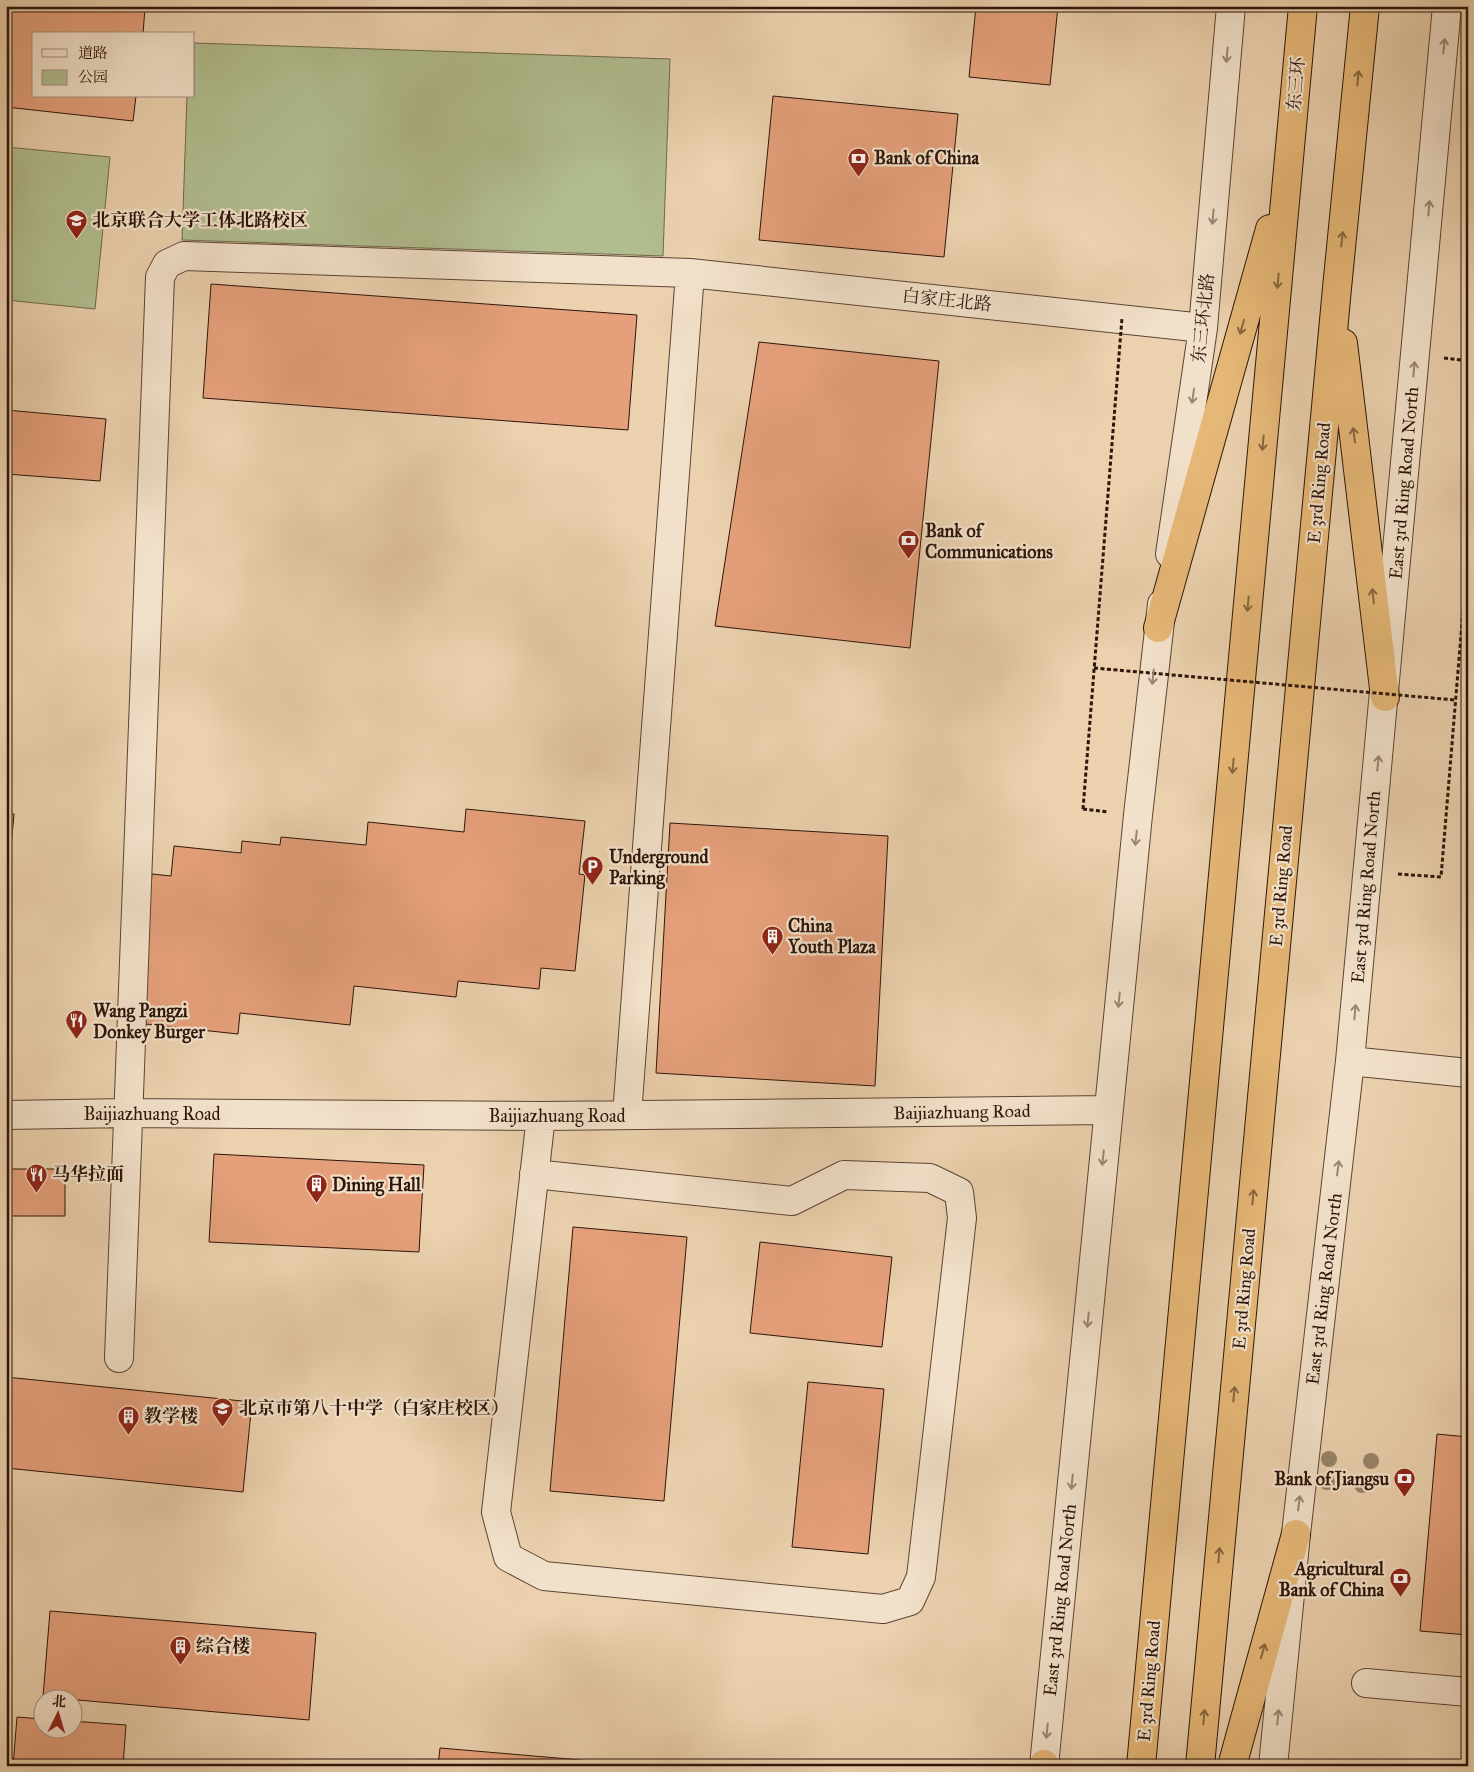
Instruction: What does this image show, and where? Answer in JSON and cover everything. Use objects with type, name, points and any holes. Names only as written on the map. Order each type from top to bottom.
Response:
[{"type":"highway","name":"东三环","points":[[1288,162],[1303,6]]},
{"type":"highway","name":"E 3rd Ring Road","points":[[1200,1766],[1337,288],[1365,6]]},
{"type":"highway","points":[[1158,628],[1288,162]]},
{"type":"highway","name":"E 3rd Ring Road","points":[[1141,1766],[1288,162]]},
{"type":"highway","points":[[1337,288],[1384,697]]},
{"type":"highway","points":[[1232,1766],[1296,1534]]},
{"type":"street","name":"东三环北路","points":[[1158,628],[1203,328],[1231,6]]},
{"type":"street","name":"East 3rd Ring Road North","points":[[1273,1766],[1296,1534],[1350,1061],[1447,6]]},
{"type":"street","name":"白家庄北路","points":[[119,1358],[160,277],[167,264],[184,256],[690,273],[1203,328]]},
{"type":"street","points":[[627,1116],[690,273]]},
{"type":"street","name":"East 3rd Ring Road North","points":[[1044,1765],[1108,1110],[1158,628]]},
{"type":"street","points":[[1350,1061],[1468,1073]]},
{"type":"street","name":"Baijiazhuang Road","points":[[6,1115],[128,1113],[627,1116],[1108,1110]]},
{"type":"street","points":[[534,1174],[792,1201],[844,1175],[930,1178],[959,1192],[962,1218],[921,1577],[910,1601],[882,1609],[544,1576],[508,1557],[496,1512],[534,1174],[541,1116]]},
{"type":"street","points":[[1366,1683],[1468,1692]]},
{"type":"path","points":[[1083,809],[1122,318]]},
{"type":"path","points":[[1368,871],[1441,877],[1468,550]]},
{"type":"path","points":[[1094,668],[1455,700]]},
{"type":"green space","points":[[195,43],[670,59],[663,256],[182,240],[187,98],[195,98]]},
{"type":"green space","points":[[6,147],[110,157],[95,309],[6,300]]},
{"type":"building","points":[[6,6],[145,8],[143,32],[32,32],[32,98],[136,98],[133,121],[6,107]]},
{"type":"building","points":[[976,6],[1058,6],[1050,85],[969,77]]},
{"type":"building","name":"Bank of China","points":[[773,96],[958,114],[944,257],[759,240]]},
{"type":"building","points":[[211,284],[637,315],[628,430],[203,398]]},
{"type":"building","points":[[759,342],[939,361],[910,648],[715,626]]},
{"type":"building","points":[[6,410],[106,419],[100,481],[6,474]]},
{"type":"building","points":[[466,809],[585,821],[579,874],[585,875],[575,971],[541,968],[539,989],[458,981],[456,997],[354,986],[350,1025],[240,1013],[238,1034],[136,1023],[152,874],[171,876],[174,846],[241,853],[242,841],[280,845],[281,837],[366,845],[368,822],[464,832]]},
{"type":"building","points":[[6,814],[14,814],[8,882],[6,882]]},
{"type":"building","name":"China Youth Plaza","points":[[670,823],[888,836],[875,1086],[656,1073]]},
{"type":"building","name":"Dining Hall","points":[[214,1154],[424,1165],[419,1252],[209,1242]]},
{"type":"building","name":"马华拉面","points":[[6,1169],[65,1169],[65,1216],[6,1216]]},
{"type":"building","points":[[573,1227],[687,1237],[664,1501],[550,1491]]},
{"type":"building","points":[[760,1242],[892,1257],[882,1347],[750,1333]]},
{"type":"building","name":"教学楼","points":[[6,1377],[252,1402],[243,1492],[6,1468]]},
{"type":"building","points":[[808,1382],[884,1389],[868,1554],[792,1547]]},
{"type":"building","points":[[1437,1434],[1468,1437],[1468,1635],[1420,1631]]},
{"type":"building","name":"综合楼","points":[[50,1611],[316,1633],[309,1720],[82,1700],[82,1690],[44,1690]]},
{"type":"building","points":[[17,1717],[32,1718],[32,1740],[82,1740],[82,1722],[126,1725],[123,1766],[13,1766]]},
{"type":"building","points":[[440,1748],[651,1766],[438,1766]]},
{"type":"place","name":"Bank of China","points":[[858,177]]},
{"type":"place","name":"北京联合大学工体北路校区","points":[[76,239]]},
{"type":"place","name":"Bank of Communications","points":[[909,560]]},
{"type":"place","name":"Underground Parking","points":[[593,886]]},
{"type":"place","name":"China Youth Plaza","points":[[772,955]]},
{"type":"place","name":"Wang Pangzi Donkey Burger","points":[[77,1040]]},
{"type":"place","name":"马华拉面","points":[[36,1193]]},
{"type":"place","name":"Dining Hall","points":[[316,1204]]},
{"type":"place","name":"北京市第八十中学（白家庄校区）","points":[[223,1427]]},
{"type":"place","name":"教学楼","points":[[128,1435]]},
{"type":"place","name":"Bank of Jiangsu","points":[[1405,1498]]},
{"type":"place","name":"Agricultural Bank of China","points":[[1400,1598]]},
{"type":"place","name":"综合楼","points":[[180,1665]]}]
